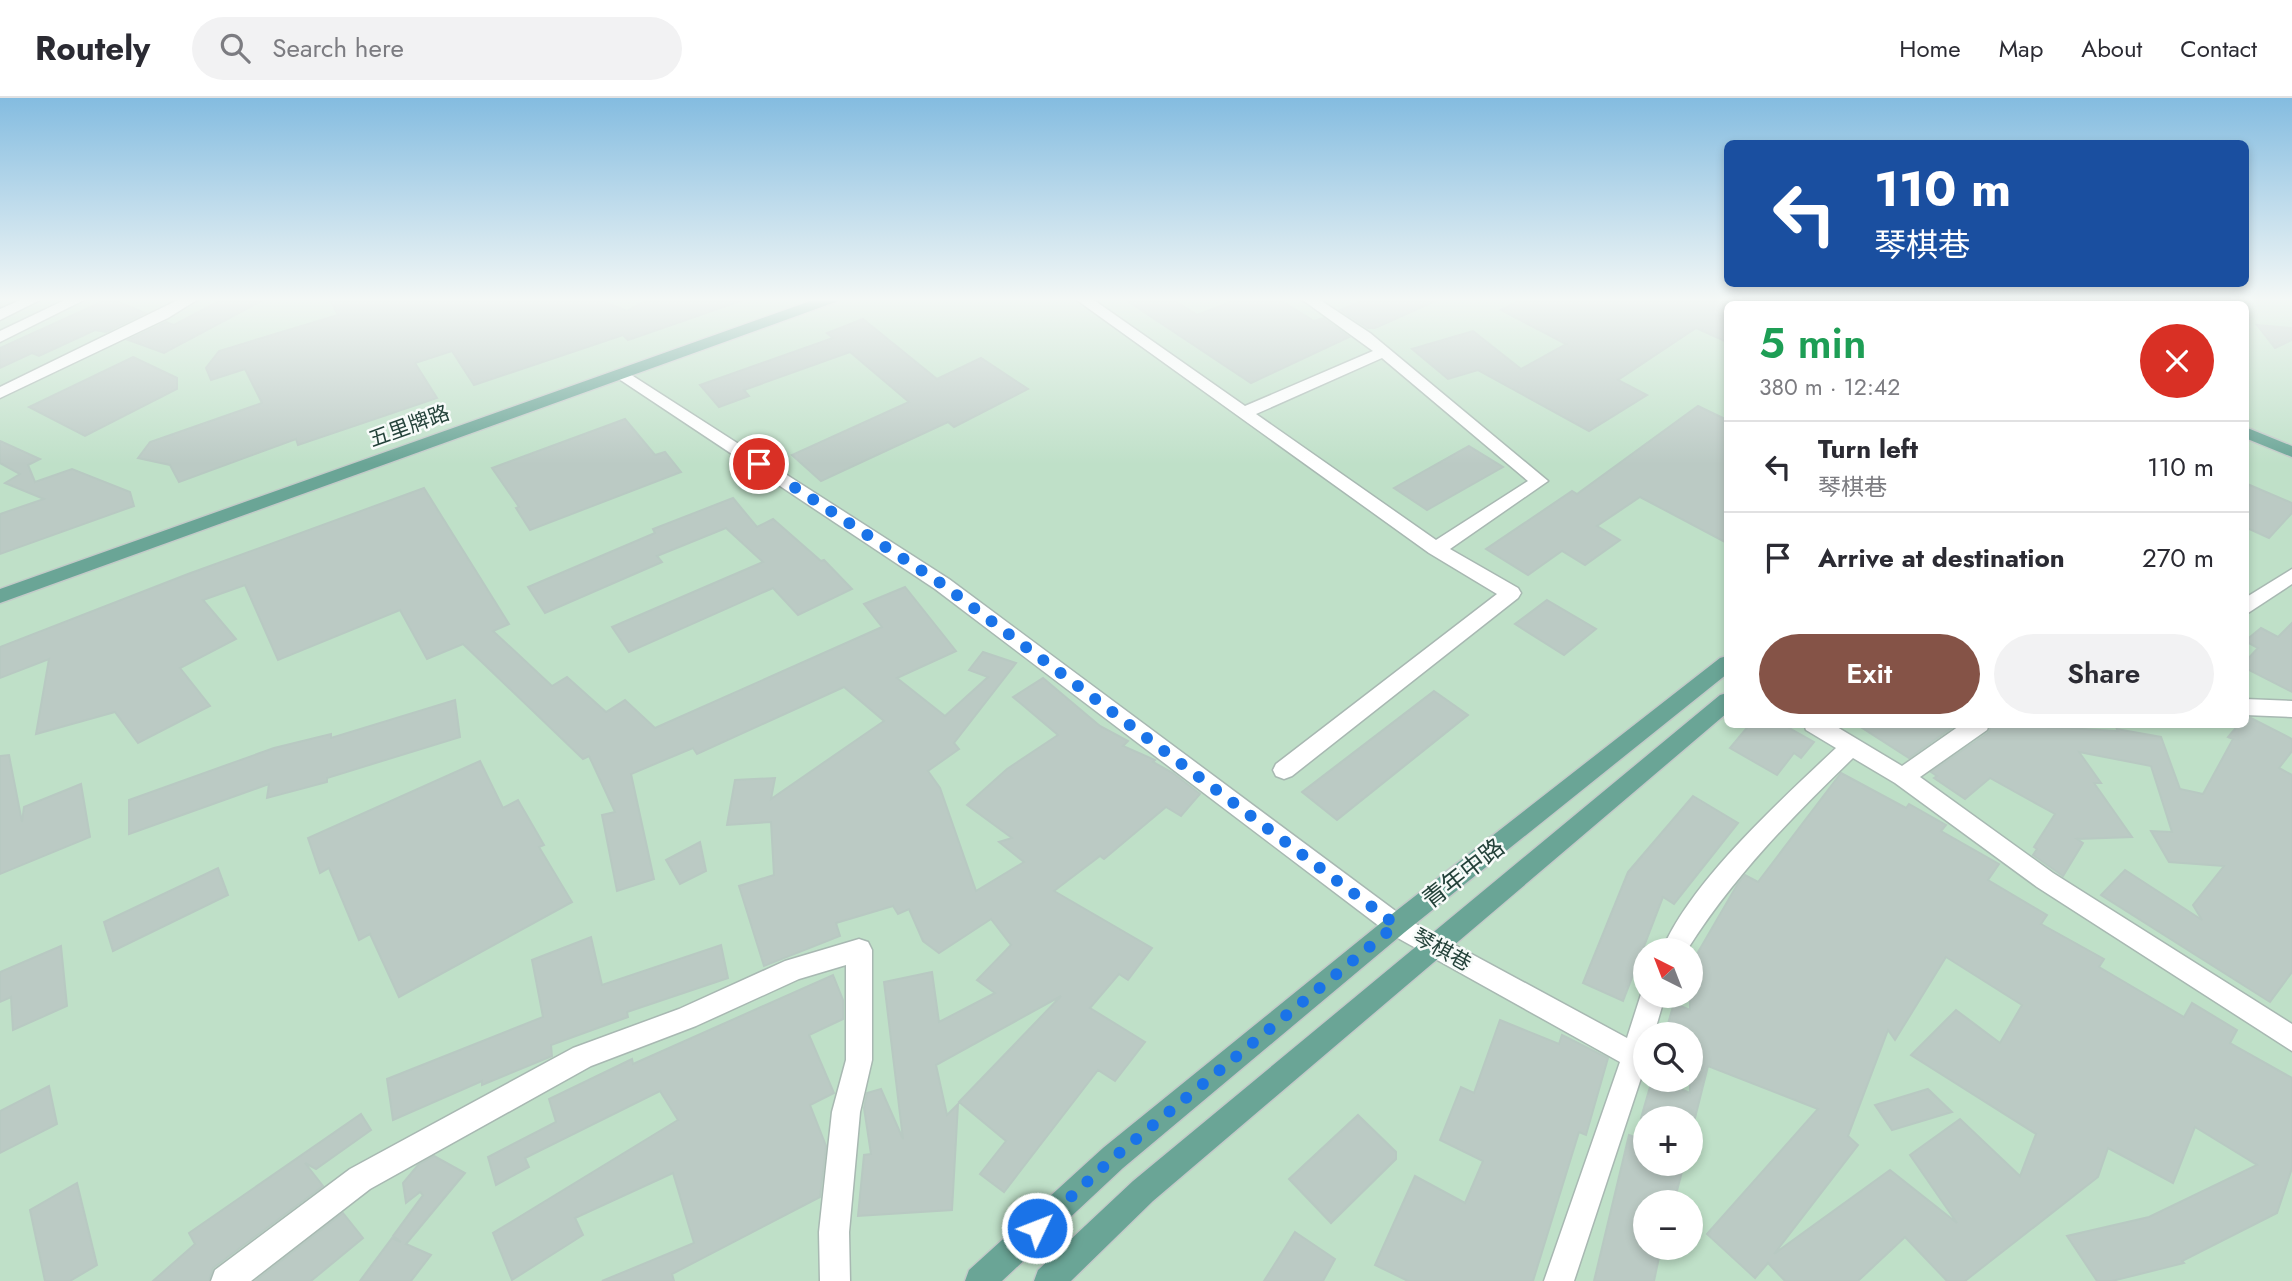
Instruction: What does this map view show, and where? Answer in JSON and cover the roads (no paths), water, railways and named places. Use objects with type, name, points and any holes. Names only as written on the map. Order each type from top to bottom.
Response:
[{"type":"main road","name":"五里牌路","points":[[0,585],[653,353]]},
{"type":"main road","name":"五里牌路","points":[[0,596],[680,353]]},
{"type":"main road","points":[[2249,423],[2292,439]]},
{"type":"main road","points":[[2249,434],[2292,452]]},
{"type":"main road","name":"青年中路","points":[[980,1281],[1113,1158],[1396,925],[1724,665]]},
{"type":"main road","name":"青年中路","points":[[1049,1281],[1143,1191],[1724,704]]},
{"type":"street","points":[[0,393],[83,353]]},
{"type":"street","points":[[1159,353],[1436,549],[1511,593],[1283,770]]},
{"type":"street","points":[[1244,413],[1381,353]]},
{"type":"street","points":[[1385,353],[1539,481],[1436,549]]},
{"type":"street","name":"琴棋巷","points":[[622,374],[942,584],[1396,925],[1633,1055]]},
{"type":"street","points":[[2249,605],[2292,575]]},
{"type":"street","points":[[2249,707],[2292,709]]},
{"type":"street","points":[[1821,728],[1903,777],[2045,880],[2292,1039]]},
{"type":"street","points":[[1903,777],[1973,728]]},
{"type":"street","points":[[1681,938],[1695,914],[1744,853],[1852,746]]},
{"type":"street","points":[[226,1281],[360,1179],[582,1057],[687,1017],[794,969],[859,950],[859,1060],[846,1112],[834,1232],[835,1281]]},
{"type":"street","points":[[1559,1281],[1633,1062]]}]
